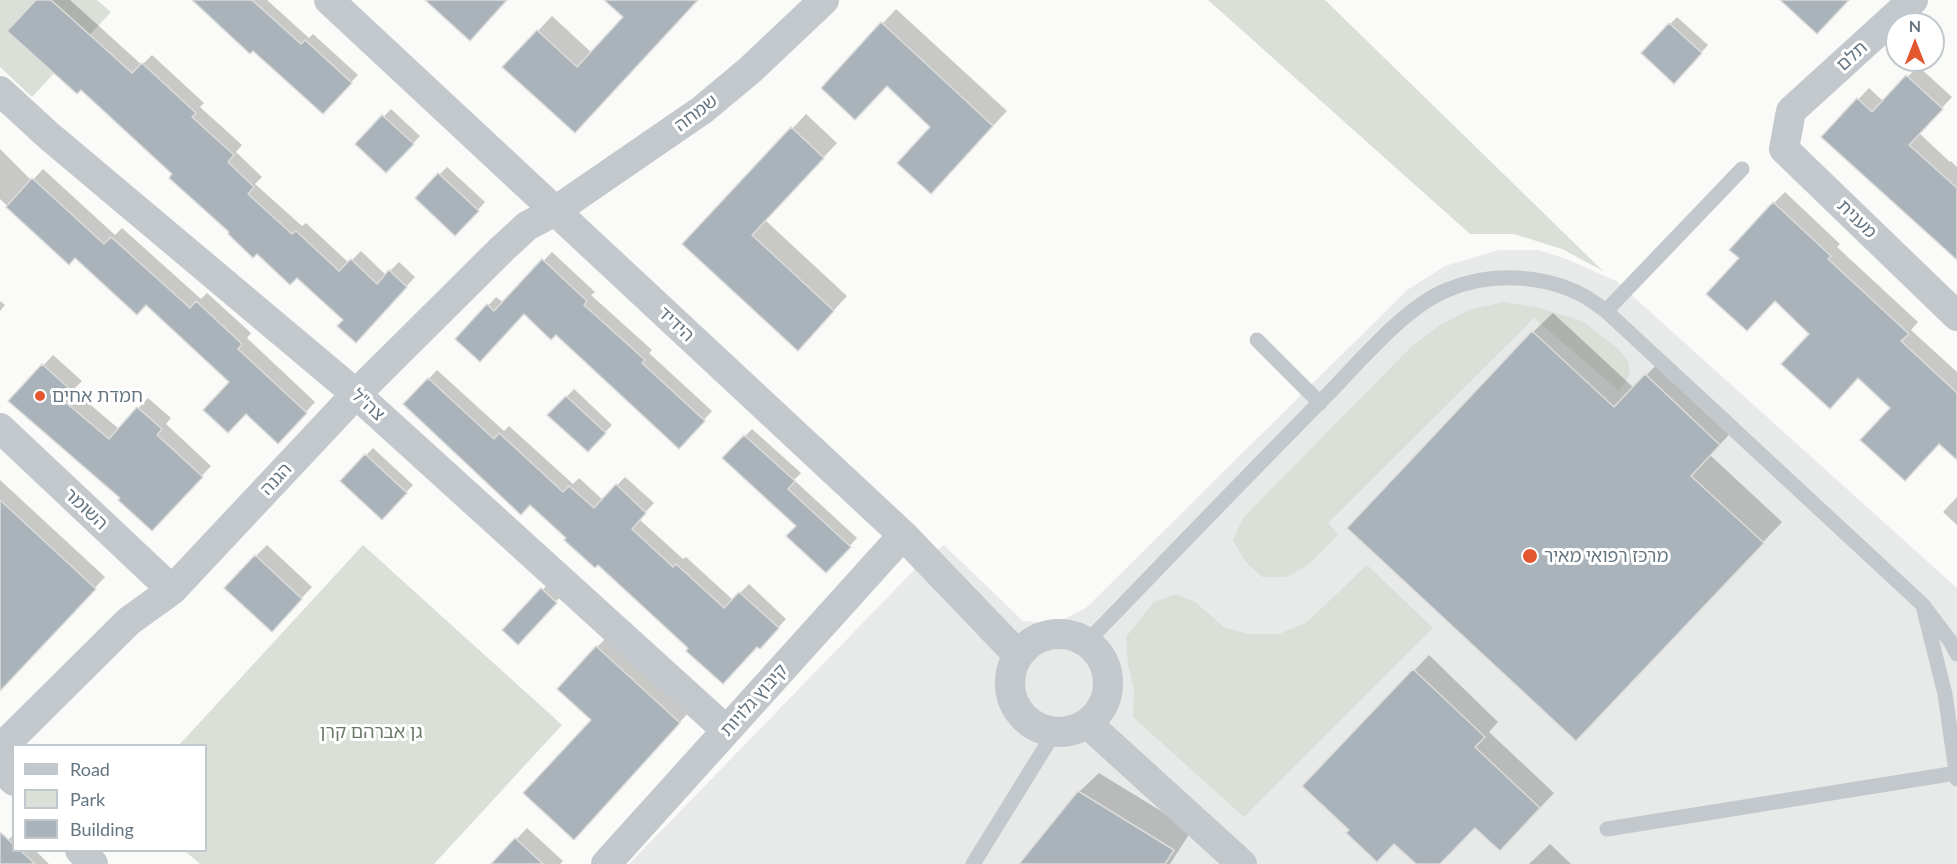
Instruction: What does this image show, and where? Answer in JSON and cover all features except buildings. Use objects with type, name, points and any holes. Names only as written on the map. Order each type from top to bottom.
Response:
[{"type":"street","name":"הידיד","points":[[328,0],[903,535],[1018,655]]},
{"type":"street","name":"שמחה","points":[[555,211],[702,110],[750,70],[824,0]]},
{"type":"street","name":"תלם","points":[[1791,111],[1913,0]]},
{"type":"street","name":"צה\"ל","points":[[0,91],[49,136],[356,394],[726,730]]},
{"type":"street","name":"מענית","points":[[1791,111],[1784,149],[1957,316]]},
{"type":"street","name":"הגנה","points":[[0,749],[129,621],[172,590],[356,394],[502,249],[527,226],[555,211]]},
{"type":"street","name":"השומר","points":[[0,428],[172,590]]},
{"type":"street","name":"קיבוץ גלויות","points":[[606,864],[903,535]]},
{"type":"street","points":[[1054,634],[1071,635],[1087,642],[1099,654],[1109,678],[1107,696],[1100,711],[1088,724],[1071,732],[1054,733],[1037,728],[1024,719],[1014,704],[1009,688],[1011,670],[1018,655],[1030,643],[1054,634]]},
{"type":"street","points":[[1088,724],[1228,859]]},
{"type":"street","points":[[0,767],[12,779]]},
{"type":"street","points":[[82,852],[93,864]]},
{"type":"lane","points":[[1606,311],[1742,169]]},
{"type":"lane","points":[[1087,642],[1420,303],[1476,280],[1526,278],[1558,286],[1583,296],[1606,311],[1923,605],[1957,654]]},
{"type":"lane","points":[[1257,340],[1320,403]]},
{"type":"lane","points":[[1607,829],[1957,775],[1945,694],[1923,605]]},
{"type":"lane","points":[[973,864],[1054,733]]},
{"type":"shaded area","name":"מרכז רפואי מאיר","points":[[1499,250],[1539,250],[1569,260],[1616,281],[1957,588],[1957,864],[629,864],[918,566],[944,545],[1023,621],[1054,624],[1086,608],[1407,290],[1445,266]]},
{"type":"green space","points":[[0,0],[97,0],[111,12],[32,97],[0,67]]},
{"type":"green space","points":[[1208,0],[1325,0],[1603,271],[1562,249],[1514,234],[1470,234]]},
{"type":"green space","points":[[1504,302],[1540,308],[1582,321],[1617,348],[1628,361],[1630,374],[1619,391],[1534,318],[1328,523],[1338,535],[1308,565],[1287,577],[1262,577],[1245,561],[1233,540],[1243,518],[1412,346],[1440,325],[1471,309]]},
{"type":"green space","name":"גן אברהם קרן","points":[[363,545],[562,725],[434,864],[200,864],[186,852],[207,852],[207,744],[180,744]]},
{"type":"green space","points":[[1367,565],[1433,628],[1244,817],[1133,717],[1134,689],[1128,664],[1126,637],[1154,602],[1176,594],[1195,602],[1225,628],[1250,634],[1279,634],[1306,623]]},
{"type":"place","name":"חמדת אחים","points":[[40,396]]},
{"type":"place","name":"מרכז רפואי מאיר","points":[[1530,556]]}]
